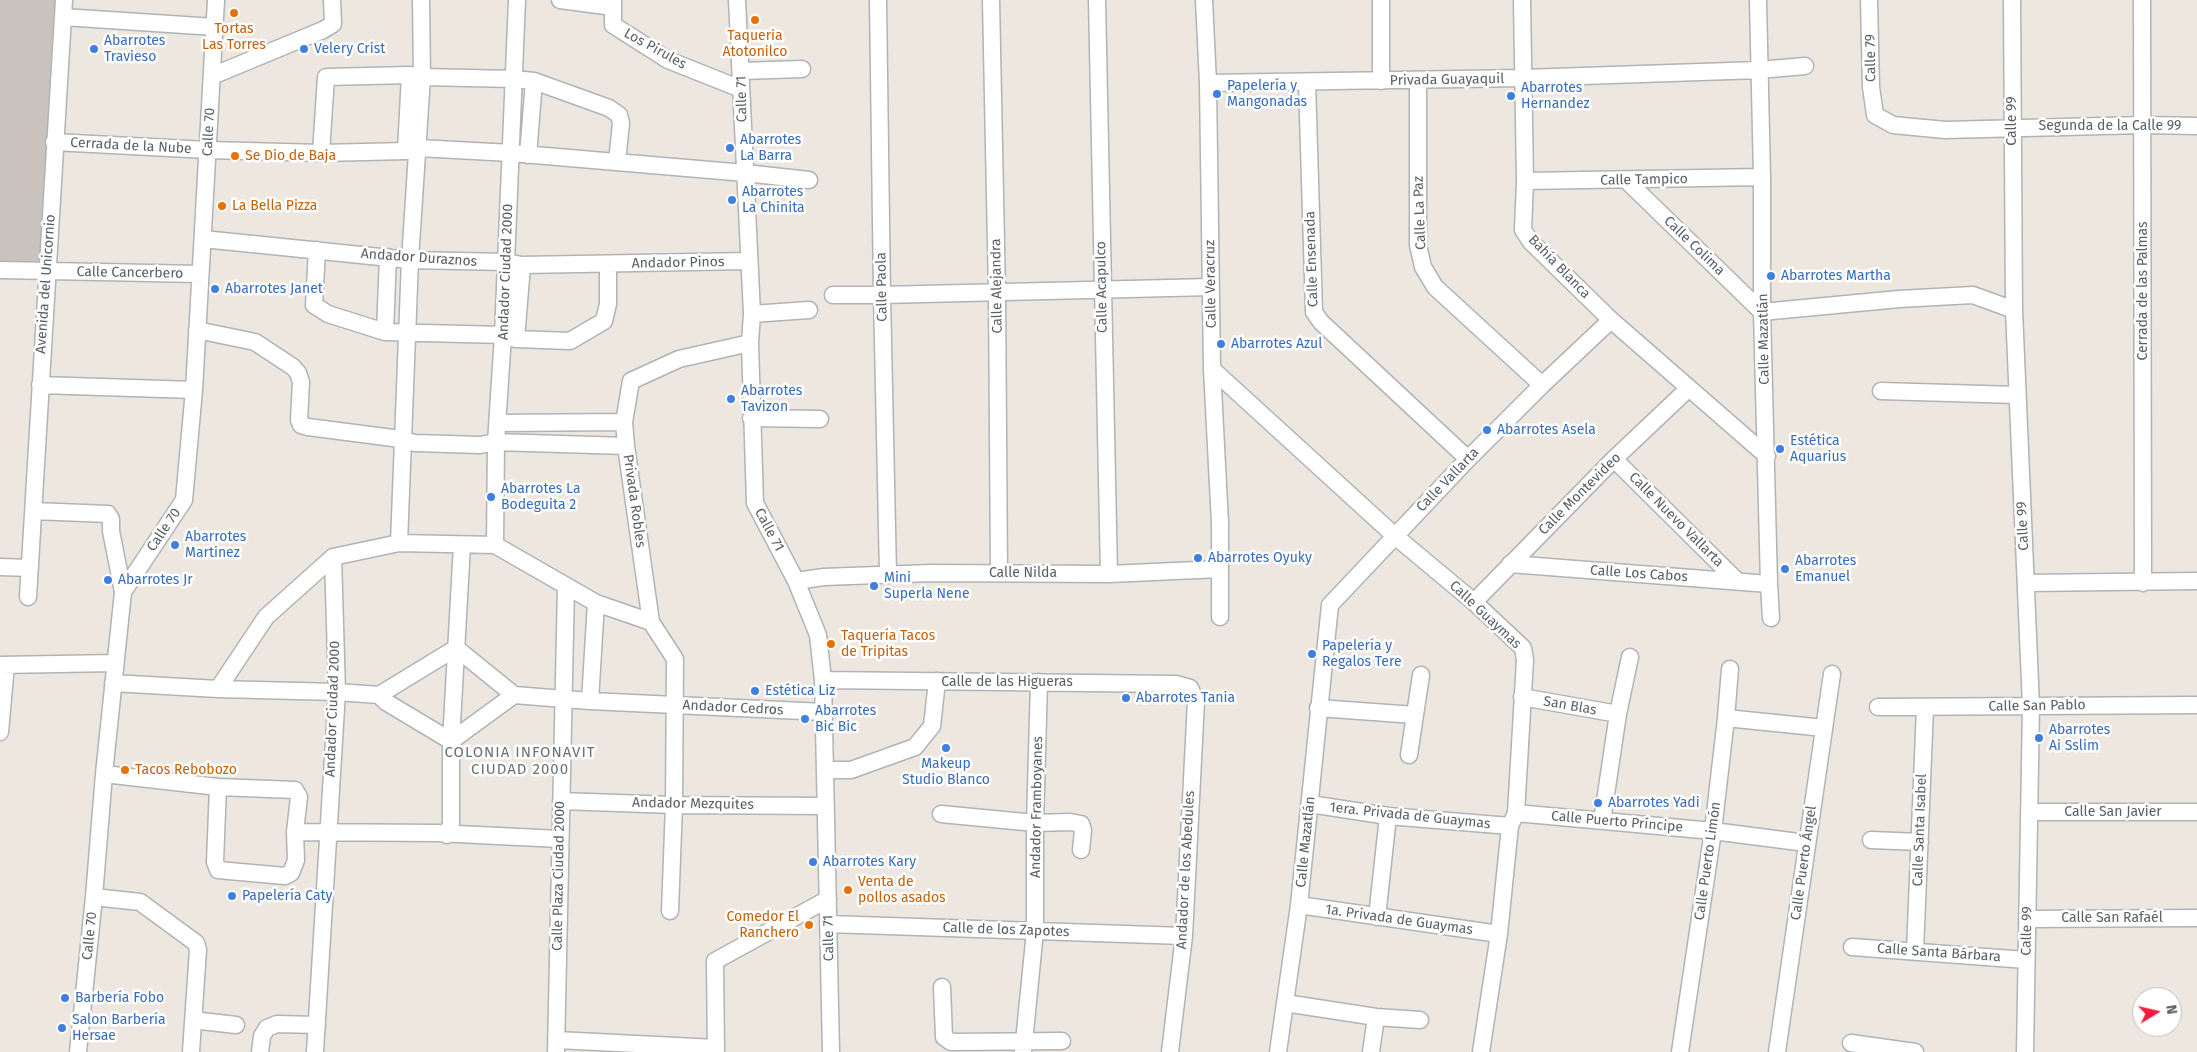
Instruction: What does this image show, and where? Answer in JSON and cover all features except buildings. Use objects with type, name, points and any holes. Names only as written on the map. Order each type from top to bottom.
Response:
[{"type":"street","name":"Avenida del Unicornio","points":[[28,597],[64,0]]},
{"type":"street","name":"Calle 70","points":[[78,1052],[94,898],[114,663],[123,592],[184,500],[194,390],[216,0]]},
{"type":"street","points":[[212,76],[323,30],[333,24],[332,0]]},
{"type":"street","points":[[400,543],[408,331],[412,149],[421,0]]},
{"type":"street","name":"Andador Ciudad 2000","points":[[514,264],[510,153],[517,0]]},
{"type":"street","name":"Los Pirules","points":[[560,0],[613,3],[613,25],[668,60],[741,89]]},
{"type":"street","name":"Calle 71","points":[[737,0],[742,71],[741,89],[752,314],[750,343],[754,503],[796,581],[818,635],[824,712],[831,1052]]},
{"type":"street","name":"Calle Paola","points":[[878,0],[888,575]]},
{"type":"street","name":"Calle Alejandra","points":[[991,0],[997,292],[999,573]]},
{"type":"street","name":"Calle Acapulco","points":[[1097,0],[1109,574]]},
{"type":"street","name":"Calle Veracruz","points":[[1204,0],[1208,83],[1212,369],[1220,569]]},
{"type":"street","points":[[1381,0],[1381,81]]},
{"type":"street","name":"Bahía Blanca","points":[[1522,0],[1525,182],[1523,230],[1531,242],[1611,320],[1767,456]]},
{"type":"street","name":"Calle Mazatlán","points":[[1758,0],[1762,177],[1762,312],[1771,618]]},
{"type":"street","name":"Calle 79","points":[[1869,0],[1871,87],[1875,115]]},
{"type":"street","name":"Calle 99","points":[[2012,0],[2014,310],[2031,706],[2025,1052]]},
{"type":"street","name":"Cerrada de las Palmas","points":[[2142,0],[2143,583]]},
{"type":"street","points":[[63,18],[215,27]]},
{"type":"street","name":"Privada Guayaquil","points":[[1208,83],[1524,78],[1759,70],[1805,66]]},
{"type":"street","points":[[742,71],[802,69]]},
{"type":"street","points":[[321,152],[326,77],[416,76],[514,79],[534,81],[609,108],[619,115],[622,124],[617,162]]},
{"type":"street","name":"Calle La Paz","points":[[1418,80],[1418,245],[1423,267],[1434,287],[1542,384]]},
{"type":"street","points":[[528,155],[534,81]]},
{"type":"street","name":"Calle Ensenada","points":[[1307,82],[1314,312],[1321,322],[1468,459]]},
{"type":"street","name":"Segunda de la Calle 99","points":[[1875,115],[1893,125],[1945,130],[2012,127],[2197,126]]},
{"type":"street","name":"Cerrada de la Nube","points":[[54,142],[208,150],[321,152],[412,149],[510,153],[809,180]]},
{"type":"street","name":"Calle Tampico","points":[[1525,182],[1762,177]]},
{"type":"street","name":"Calle Colima","points":[[1626,180],[1762,312]]},
{"type":"street","name":"Andador Duraznos","points":[[202,239],[410,260],[514,264]]},
{"type":"street","points":[[317,250],[314,305],[328,314],[385,332],[408,331],[570,340],[604,321],[608,304],[608,264]]},
{"type":"street","points":[[385,332],[388,257]]},
{"type":"street","name":"Andador Pinos","points":[[514,264],[749,262]]},
{"type":"street","points":[[510,337],[514,264]]},
{"type":"street","name":"Calle Cancerbero","points":[[0,270],[200,274]]},
{"type":"street","points":[[833,295],[1211,287]]},
{"type":"street","points":[[1762,312],[1899,299],[1973,295],[2014,310]]},
{"type":"street","points":[[752,314],[809,310]]},
{"type":"street","name":"Calle Vallarta","points":[[1326,631],[1330,605],[1468,459],[1542,384],[1611,320]]},
{"type":"street","points":[[197,330],[255,342],[293,367],[298,373],[301,382],[299,420],[301,425],[415,443],[480,445],[496,442],[626,446]]},
{"type":"street","name":"Andador Ciudad 2000","points":[[495,545],[496,442],[510,337]]},
{"type":"street","name":"Privada Robles","points":[[651,622],[624,422],[631,381],[679,359],[750,343]]},
{"type":"street","name":"Calle Guaymas","points":[[1212,369],[1394,536],[1474,602],[1523,648],[1525,660],[1513,820],[1499,934],[1481,1052]]},
{"type":"street","points":[[40,385],[194,390]]},
{"type":"street","name":"Calle Montevideo","points":[[1474,602],[1614,460],[1688,389]]},
{"type":"street","points":[[1882,391],[2017,395]]},
{"type":"street","points":[[751,418],[820,419]]},
{"type":"street","points":[[498,423],[624,422]]},
{"type":"street","name":"Calle Nuevo Vallarta","points":[[1614,460],[1737,581]]},
{"type":"street","points":[[34,511],[108,514],[111,519],[111,531],[123,592]]},
{"type":"street","points":[[218,689],[266,617],[333,557],[400,543],[495,545],[596,603],[651,622]]},
{"type":"street","points":[[447,835],[451,824],[451,741],[462,545]]},
{"type":"street","name":"Andador Ciudad 2000","points":[[315,1052],[336,692],[333,557]]},
{"type":"street","name":"Calle Los Cabos","points":[[1510,564],[1769,584]]},
{"type":"street","points":[[0,567],[30,568]]},
{"type":"street","points":[[1220,569],[1220,617]]},
{"type":"street","name":"Calle Nilda","points":[[796,581],[824,577],[888,575],[1109,574],[1220,569]]},
{"type":"street","points":[[2026,583],[2197,581]]},
{"type":"street","name":"Calle Plaza Ciudad 2000","points":[[557,1046],[562,700],[566,586]]},
{"type":"street","points":[[590,701],[596,603]]},
{"type":"street","name":"Andador Cedros","points":[[651,622],[675,659],[673,706],[674,805],[670,911]]},
{"type":"street","name":"Calle Mazatlán","points":[[1278,1052],[1299,906],[1326,631]]},
{"type":"street","points":[[456,648],[514,695],[562,700]]},
{"type":"street","points":[[113,683],[379,695],[456,648]]},
{"type":"street","points":[[1602,821],[1618,714],[1630,658]]},
{"type":"street","points":[[0,732],[3,665],[114,663]]},
{"type":"street","name":"Calle Puerto Limón","points":[[1680,1052],[1713,831],[1730,669]]},
{"type":"street","name":"Calle Puerto Ángel","points":[[1776,1052],[1832,674]]},
{"type":"street","points":[[1409,755],[1420,675]]},
{"type":"street","name":"Calle de las Higueras","points":[[823,680],[1176,684],[1190,688]]},
{"type":"street","points":[[825,770],[851,770],[915,747],[932,726],[937,681]]},
{"type":"street","name":"Andador Framboyanes","points":[[1023,1046],[1035,931],[1035,823],[1039,682]]},
{"type":"street","name":"Andador de los Abedules","points":[[1170,1052],[1184,936],[1196,701],[1190,688]]},
{"type":"street","points":[[379,695],[386,702],[451,741]]},
{"type":"street","points":[[451,741],[514,695]]},
{"type":"street","name":"San Blas","points":[[1522,697],[1618,714]]},
{"type":"street","name":"Andador Cedros","points":[[562,700],[824,712]]},
{"type":"street","name":"Calle San Pablo","points":[[1878,707],[2197,705]]},
{"type":"street","points":[[1318,708],[1415,715]]},
{"type":"street","name":"Calle Santa Isabel","points":[[1915,951],[1925,708]]},
{"type":"street","points":[[1726,718],[1824,728]]},
{"type":"street","points":[[104,774],[218,787],[296,790],[299,797],[295,832],[296,860],[292,873],[285,876],[218,870],[215,862],[218,787]]},
{"type":"street","name":"Andador Mezquites","points":[[561,801],[674,805],[826,806]]},
{"type":"street","name":"1era. Privada de Guaymas","points":[[1310,804],[1388,816],[1513,820]]},
{"type":"street","name":"Calle San Javier","points":[[2029,812],[2197,812]]},
{"type":"street","points":[[940,814],[1035,823],[1070,822],[1081,824],[1083,830],[1081,850]]},
{"type":"street","points":[[1378,917],[1388,816]]},
{"type":"street","name":"Calle Puerto Príncipe","points":[[1513,820],[1602,821],[1713,831],[1806,843]]},
{"type":"street","points":[[295,832],[560,839]]},
{"type":"street","points":[[1871,840],[1920,842]]},
{"type":"street","points":[[94,898],[140,902],[196,943],[198,950],[191,1052]]},
{"type":"street","points":[[557,1046],[716,1050],[715,961],[828,900]]},
{"type":"street","name":"1a. Privada de Guaymas","points":[[1299,906],[1499,934]]},
{"type":"street","name":"Calle San Rafaél","points":[[2027,919],[2197,918]]},
{"type":"street","name":"Calle de los Zapotes","points":[[829,924],[1184,936]]},
{"type":"street","name":"Calle Santa Bárbara","points":[[1852,947],[2026,960]]},
{"type":"street","points":[[942,986],[944,1037],[951,1042],[1023,1046],[1062,1041]]},
{"type":"street","points":[[1285,1002],[1376,1017],[1420,1020]]},
{"type":"street","points":[[194,1017],[201,1021],[236,1025]]},
{"type":"street","points":[[1371,1052],[1376,1017]]},
{"type":"street","points":[[260,1052],[262,1036],[267,1028],[278,1024],[317,1025]]},
{"type":"street","points":[[1852,1043],[1915,1052]]},
{"type":"place","name":"Tortas Las Torres","points":[[234,13]]},
{"type":"place","name":"Taqueria Atotonilco","points":[[755,20]]},
{"type":"place","name":"Abarrotes Travieso","points":[[94,49]]},
{"type":"place","name":"Velery Crist","points":[[304,49]]},
{"type":"place","name":"Papelería y Mangonadas","points":[[1217,94]]},
{"type":"place","name":"Abarrotes Hernandez","points":[[1511,96]]},
{"type":"place","name":"Abarrotes La Barra","points":[[730,148]]},
{"type":"place","name":"Se Dio de Baja","points":[[235,156]]},
{"type":"place","name":"Abarrotes La Chinita","points":[[732,200]]},
{"type":"place","name":"La Bella Pizza","points":[[222,206]]},
{"type":"place","name":"Abarrotes Martha","points":[[1771,276]]},
{"type":"place","name":"Abarrotes Janet","points":[[215,289]]},
{"type":"place","name":"Abarrotes Azul","points":[[1221,344]]},
{"type":"place","name":"Abarrotes Tavizon","points":[[731,399]]},
{"type":"place","name":"Abarrotes Asela","points":[[1487,430]]},
{"type":"place","name":"Estética Aquarius","points":[[1780,449]]},
{"type":"place","name":"Abarrotes La Bodeguita 2","points":[[491,497]]},
{"type":"place","name":"Abarrotes Martinez","points":[[175,545]]},
{"type":"place","name":"Abarrotes Oyuky","points":[[1198,558]]},
{"type":"place","name":"Abarrotes Emanuel","points":[[1785,569]]},
{"type":"place","name":"Abarrotes Jr","points":[[108,580]]},
{"type":"place","name":"Mini Superla Nene","points":[[874,586]]},
{"type":"place","name":"Taquería Tacos de Tripitas","points":[[831,644]]},
{"type":"place","name":"Papelería y Regalos Tere","points":[[1312,654]]},
{"type":"place","name":"Estética Liz","points":[[755,691]]},
{"type":"place","name":"Abarrotes Tania","points":[[1126,698]]},
{"type":"place","name":"Abarrotes Bic Bic","points":[[805,719]]},
{"type":"place","name":"Abarrotes Ai Sslim","points":[[2039,738]]},
{"type":"place","name":"Makeup Studio Blanco","points":[[946,748]]},
{"type":"place","name":"Tacos Rebobozo","points":[[125,770]]},
{"type":"place","name":"Abarrotes Yadi","points":[[1598,803]]},
{"type":"place","name":"Abarrotes Kary","points":[[813,862]]},
{"type":"place","name":"Venta de pollos asados","points":[[848,890]]},
{"type":"place","name":"Papelería Caty","points":[[232,896]]},
{"type":"place","name":"Comedor El Ranchero","points":[[809,925]]},
{"type":"place","name":"Barbería Fobo","points":[[65,998]]},
{"type":"place","name":"Salon Barbería Hersae","points":[[62,1028]]},
{"type":"district","name":"COLONIA INFONAVIT CIUDAD 2000","points":[[520,762]]}]
